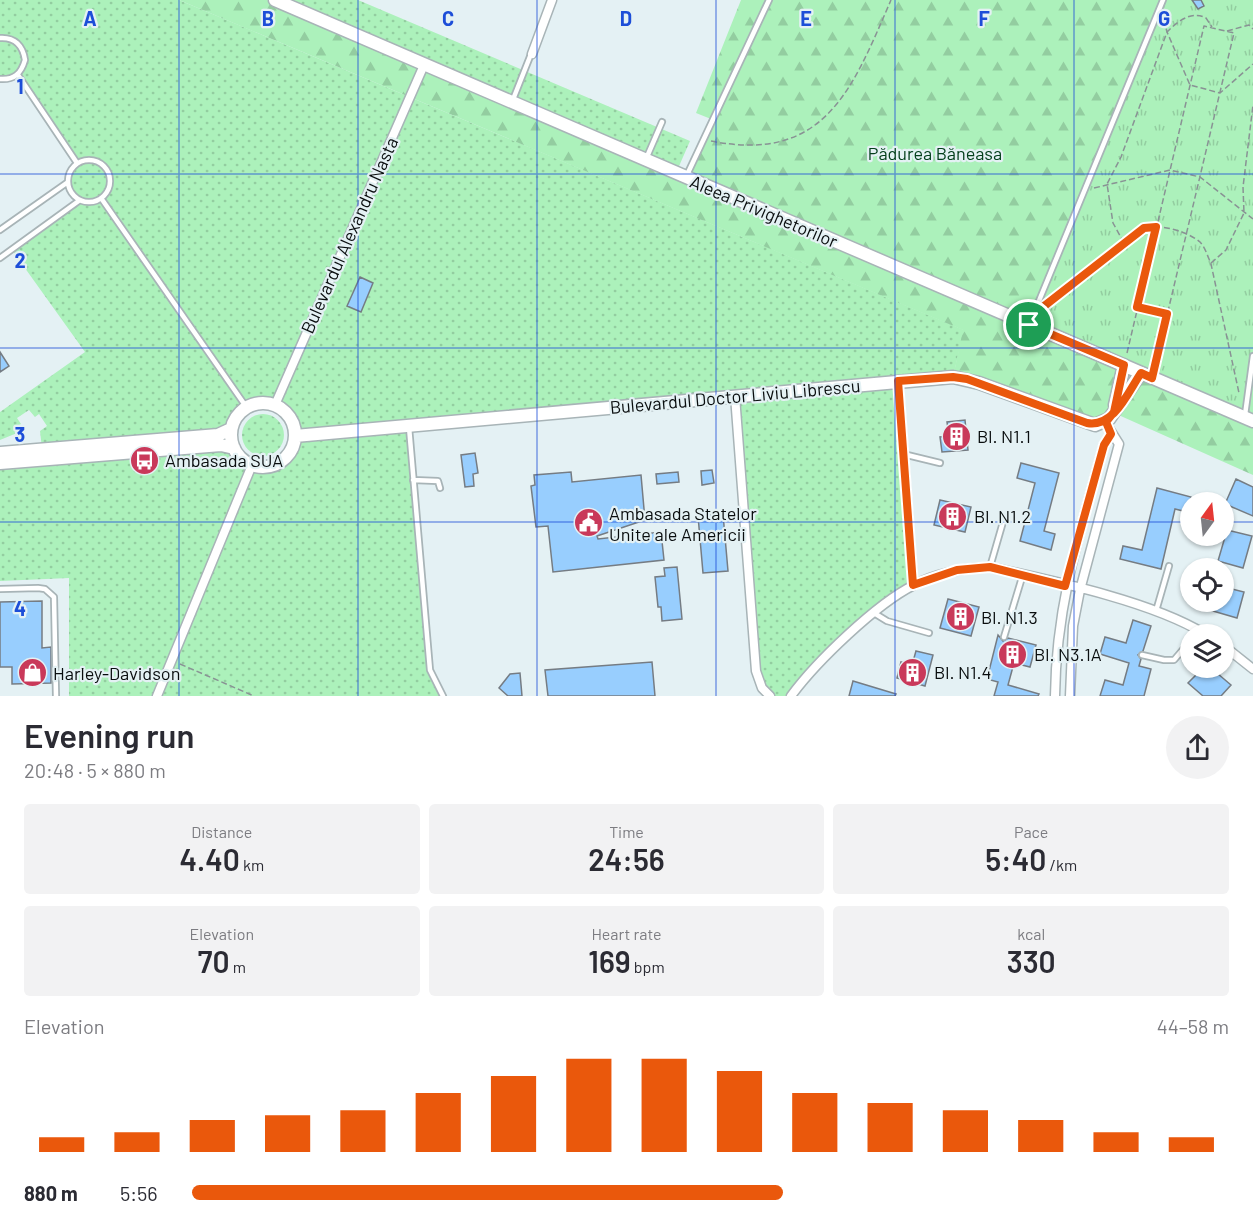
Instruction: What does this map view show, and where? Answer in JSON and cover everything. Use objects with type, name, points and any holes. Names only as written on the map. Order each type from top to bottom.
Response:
[{"type":"street","name":"Aleea Privighetorilor","points":[[275,0],[686,177],[1031,319],[1124,365],[1249,419]]},
{"type":"street","points":[[532,54],[552,0]]},
{"type":"street","name":"Bulevardul Alexandru Nasta","points":[[275,405],[424,65]]},
{"type":"street","points":[[1055,696],[1059,630],[1065,586],[1124,365]]},
{"type":"street","points":[[1110,423],[1147,375]]},
{"type":"street","name":"Bulevardul Doctor Liviu Librescu","points":[[295,436],[953,377],[967,379],[1087,423],[1110,423]]},
{"type":"street","points":[[898,381],[913,585]]},
{"type":"street","points":[[735,396],[756,671],[762,688],[770,696]]},
{"type":"street","points":[[258,403],[275,405],[286,412],[292,421],[295,436],[290,453],[282,461],[265,467],[252,465],[243,460],[234,448],[231,429],[246,408],[258,403]]},
{"type":"street","points":[[1070,696],[1071,646],[1080,590],[1119,444],[1110,423]]},
{"type":"street","points":[[0,453],[218,435],[231,429]]},
{"type":"street","points":[[0,463],[221,445],[234,448]]},
{"type":"street","points":[[157,696],[252,465]]},
{"type":"street","points":[[791,696],[815,666],[874,613],[913,585],[957,570],[990,567],[1023,574],[1156,611],[1186,624]]},
{"type":"street","points":[[1234,654],[1253,669]]},
{"type":"lane","points":[[686,177],[769,0]]},
{"type":"lane","points":[[1031,319],[1162,2]]},
{"type":"lane","points":[[0,38],[13,40],[24,52],[23,68],[18,75],[8,80],[0,79]]},
{"type":"lane","points":[[512,102],[532,54]]},
{"type":"lane","points":[[18,75],[77,163]]},
{"type":"lane","points":[[646,159],[662,122]]},
{"type":"lane","points":[[93,161],[107,171],[109,186],[100,198],[89,202],[80,200],[70,191],[69,172],[77,163],[93,161]]},
{"type":"lane","points":[[0,230],[68,182]]},
{"type":"lane","points":[[100,198],[246,408]]},
{"type":"lane","points":[[0,258],[80,200]]},
{"type":"lane","points":[[1249,419],[1253,356]]},
{"type":"lane","points":[[409,425],[430,670],[443,696]]},
{"type":"lane","points":[[903,454],[940,463]]},
{"type":"lane","points":[[413,480],[432,479],[438,481],[440,488]]},
{"type":"lane","points":[[990,567],[1003,522]]},
{"type":"lane","points":[[1156,611],[1168,566]]},
{"type":"lane","points":[[1004,637],[1023,574]]},
{"type":"lane","points":[[0,589],[39,588],[51,592],[54,597],[57,696]]},
{"type":"lane","points":[[874,613],[887,621],[929,633]]},
{"type":"lane","points":[[1142,654],[1164,660],[1173,660],[1180,655]]},
{"type":"path","points":[[703,139],[734,145],[758,145],[785,140],[823,120],[837,106],[864,62],[891,0]]},
{"type":"path","points":[[1162,2],[1167,32],[1190,85]]},
{"type":"path","points":[[1125,244],[1113,224],[1107,184],[1121,157],[1167,32],[1177,22],[1193,15],[1206,18],[1213,28]]},
{"type":"path","points":[[1226,31],[1249,25],[1253,29]]},
{"type":"path","points":[[1124,365],[1204,26],[1234,33],[1167,314],[1147,375]]},
{"type":"path","points":[[1220,93],[1253,64]]},
{"type":"path","points":[[1190,85],[1220,93]]},
{"type":"path","points":[[1211,264],[1226,249],[1244,213],[1243,187],[1253,105]]},
{"type":"path","points":[[1084,190],[1170,170],[1200,177],[1253,219]]},
{"type":"path","points":[[1031,319],[1144,228],[1156,227],[1186,234],[1202,244],[1211,264],[1240,396]]},
{"type":"path","points":[[1137,307],[1167,314]]},
{"type":"path","points":[[172,660],[254,696]]},
{"type":"green space","points":[[0,0],[179,0],[964,330],[953,377],[898,381],[913,585],[874,613],[791,696],[770,696],[756,671],[735,396],[409,425],[430,670],[443,696],[69,696],[69,578],[0,581],[0,461],[43,457],[40,431],[47,426],[39,414],[35,417],[29,410],[17,418],[21,424],[14,428],[17,433],[0,440],[0,412],[85,352],[12,250],[80,200],[72,192],[68,182],[70,173],[77,164],[18,75],[0,79]],"holes":[[[264,403],[273,406],[288,417],[293,424],[295,441],[286,458],[270,468],[256,467],[244,460],[235,447],[232,433],[235,419],[245,408]]]},
{"type":"green space","name":"Pădurea Băneasa","points":[[179,0],[267,0],[686,177],[711,119],[696,113],[741,0],[1163,0],[1253,356],[1253,475],[1114,413],[1101,424],[953,377],[963,330]]},
{"type":"green space","points":[[275,0],[358,0],[690,141],[676,173]]},
{"type":"green space","points":[[1163,0],[1253,0],[1253,356],[1245,418],[1029,325]]},
{"type":"green space","points":[[263,414],[278,420],[284,435],[278,450],[263,456],[248,450],[242,435],[248,420]]},
{"type":"building","points":[[1192,0],[1201,0],[1204,6],[1198,9]]},
{"type":"building","points":[[360,277],[373,283],[361,312],[347,306]]},
{"type":"building","points":[[0,352],[9,366],[0,372]]},
{"type":"building","name":"Bl. N1.1","points":[[965,420],[968,450],[942,452],[940,437],[949,436],[947,422]]},
{"type":"building","points":[[475,453],[478,473],[473,474],[474,486],[465,487],[461,455]]},
{"type":"building","points":[[1021,463],[1059,473],[1044,531],[1055,534],[1051,550],[1020,541],[1035,483],[1017,478]]},
{"type":"building","points":[[712,470],[714,483],[702,485],[701,471]]},
{"type":"building","name":"Ambasada Statelor Unite ale Americii","points":[[571,472],[572,482],[641,475],[645,520],[597,536],[598,539],[661,532],[664,560],[553,572],[548,526],[536,527],[531,486],[535,485],[534,475]]},
{"type":"building","points":[[678,472],[679,482],[657,484],[656,474]]},
{"type":"building","points":[[1236,479],[1253,487],[1253,516],[1234,508],[1234,492],[1230,492]]},
{"type":"building","points":[[1157,488],[1180,494],[1180,510],[1175,509],[1161,569],[1120,559],[1123,546],[1142,550]]},
{"type":"building","name":"Bl. N1.2","points":[[940,500],[971,507],[965,532],[934,525]]},
{"type":"building","points":[[723,514],[728,571],[703,573],[698,516]]},
{"type":"building","points":[[1234,532],[1252,536],[1243,568],[1234,565],[1234,558],[1219,558],[1222,546],[1234,546]]},
{"type":"building","points":[[677,567],[682,619],[662,621],[655,577],[665,576],[664,568]]},
{"type":"building","points":[[1234,590],[1244,592],[1237,618],[1216,612],[1234,612]]},
{"type":"building","name":"Bl. N1.3","points":[[948,599],[979,607],[971,636],[940,628]]},
{"type":"building","points":[[42,601],[42,648],[51,647],[51,683],[12,684],[12,667],[0,667],[0,602]]},
{"type":"building","points":[[1133,620],[1151,626],[1143,651],[1138,655],[1141,659],[1139,666],[1151,669],[1144,696],[1100,696],[1105,680],[1123,685],[1129,663],[1100,654],[1105,637],[1126,643]]},
{"type":"building","name":"Bl. N3.1A","points":[[998,635],[1003,641],[1008,638],[1036,645],[1030,667],[1014,663],[1008,685],[1039,694],[1038,696],[994,696],[998,682],[987,679]]},
{"type":"building","name":"Bl. N1.4","points":[[916,651],[933,655],[925,686],[897,678],[901,662],[912,665]]},
{"type":"building","points":[[652,662],[655,696],[548,696],[545,670]]},
{"type":"building","points":[[520,673],[522,696],[508,696],[499,688],[510,674]]},
{"type":"building","points":[[1193,678],[1223,678],[1231,685],[1221,696],[1203,696],[1188,683]]},
{"type":"building","points":[[853,681],[896,694],[895,696],[849,696]]},
{"type":"place","name":"Bl. N1.1","points":[[956,436]]},
{"type":"place","name":"Ambasada SUA","points":[[144,460]]},
{"type":"place","name":"Bl. N1.2","points":[[953,516]]},
{"type":"place","name":"Ambasada Statelor Unite ale Americii","points":[[588,523]]},
{"type":"place","name":"Bl. N1.3","points":[[960,617]]},
{"type":"place","name":"Bl. N3.1A","points":[[1013,654]]},
{"type":"place","name":"Bl. N1.4","points":[[913,672]]},
{"type":"place","name":"Harley-Davidson","points":[[32,673]]},
{"type":"route","points":[[1029,325],[1034,314],[1144,228],[1156,227],[1137,307],[1167,314],[1152,378],[1141,373],[1114,412],[1109,419],[1106,422],[1095,425],[1087,423],[967,379],[953,377],[898,381],[913,585],[957,570],[990,567],[1065,586],[1104,445],[1111,434],[1106,422],[1114,412],[1124,365],[1029,325]]}]
